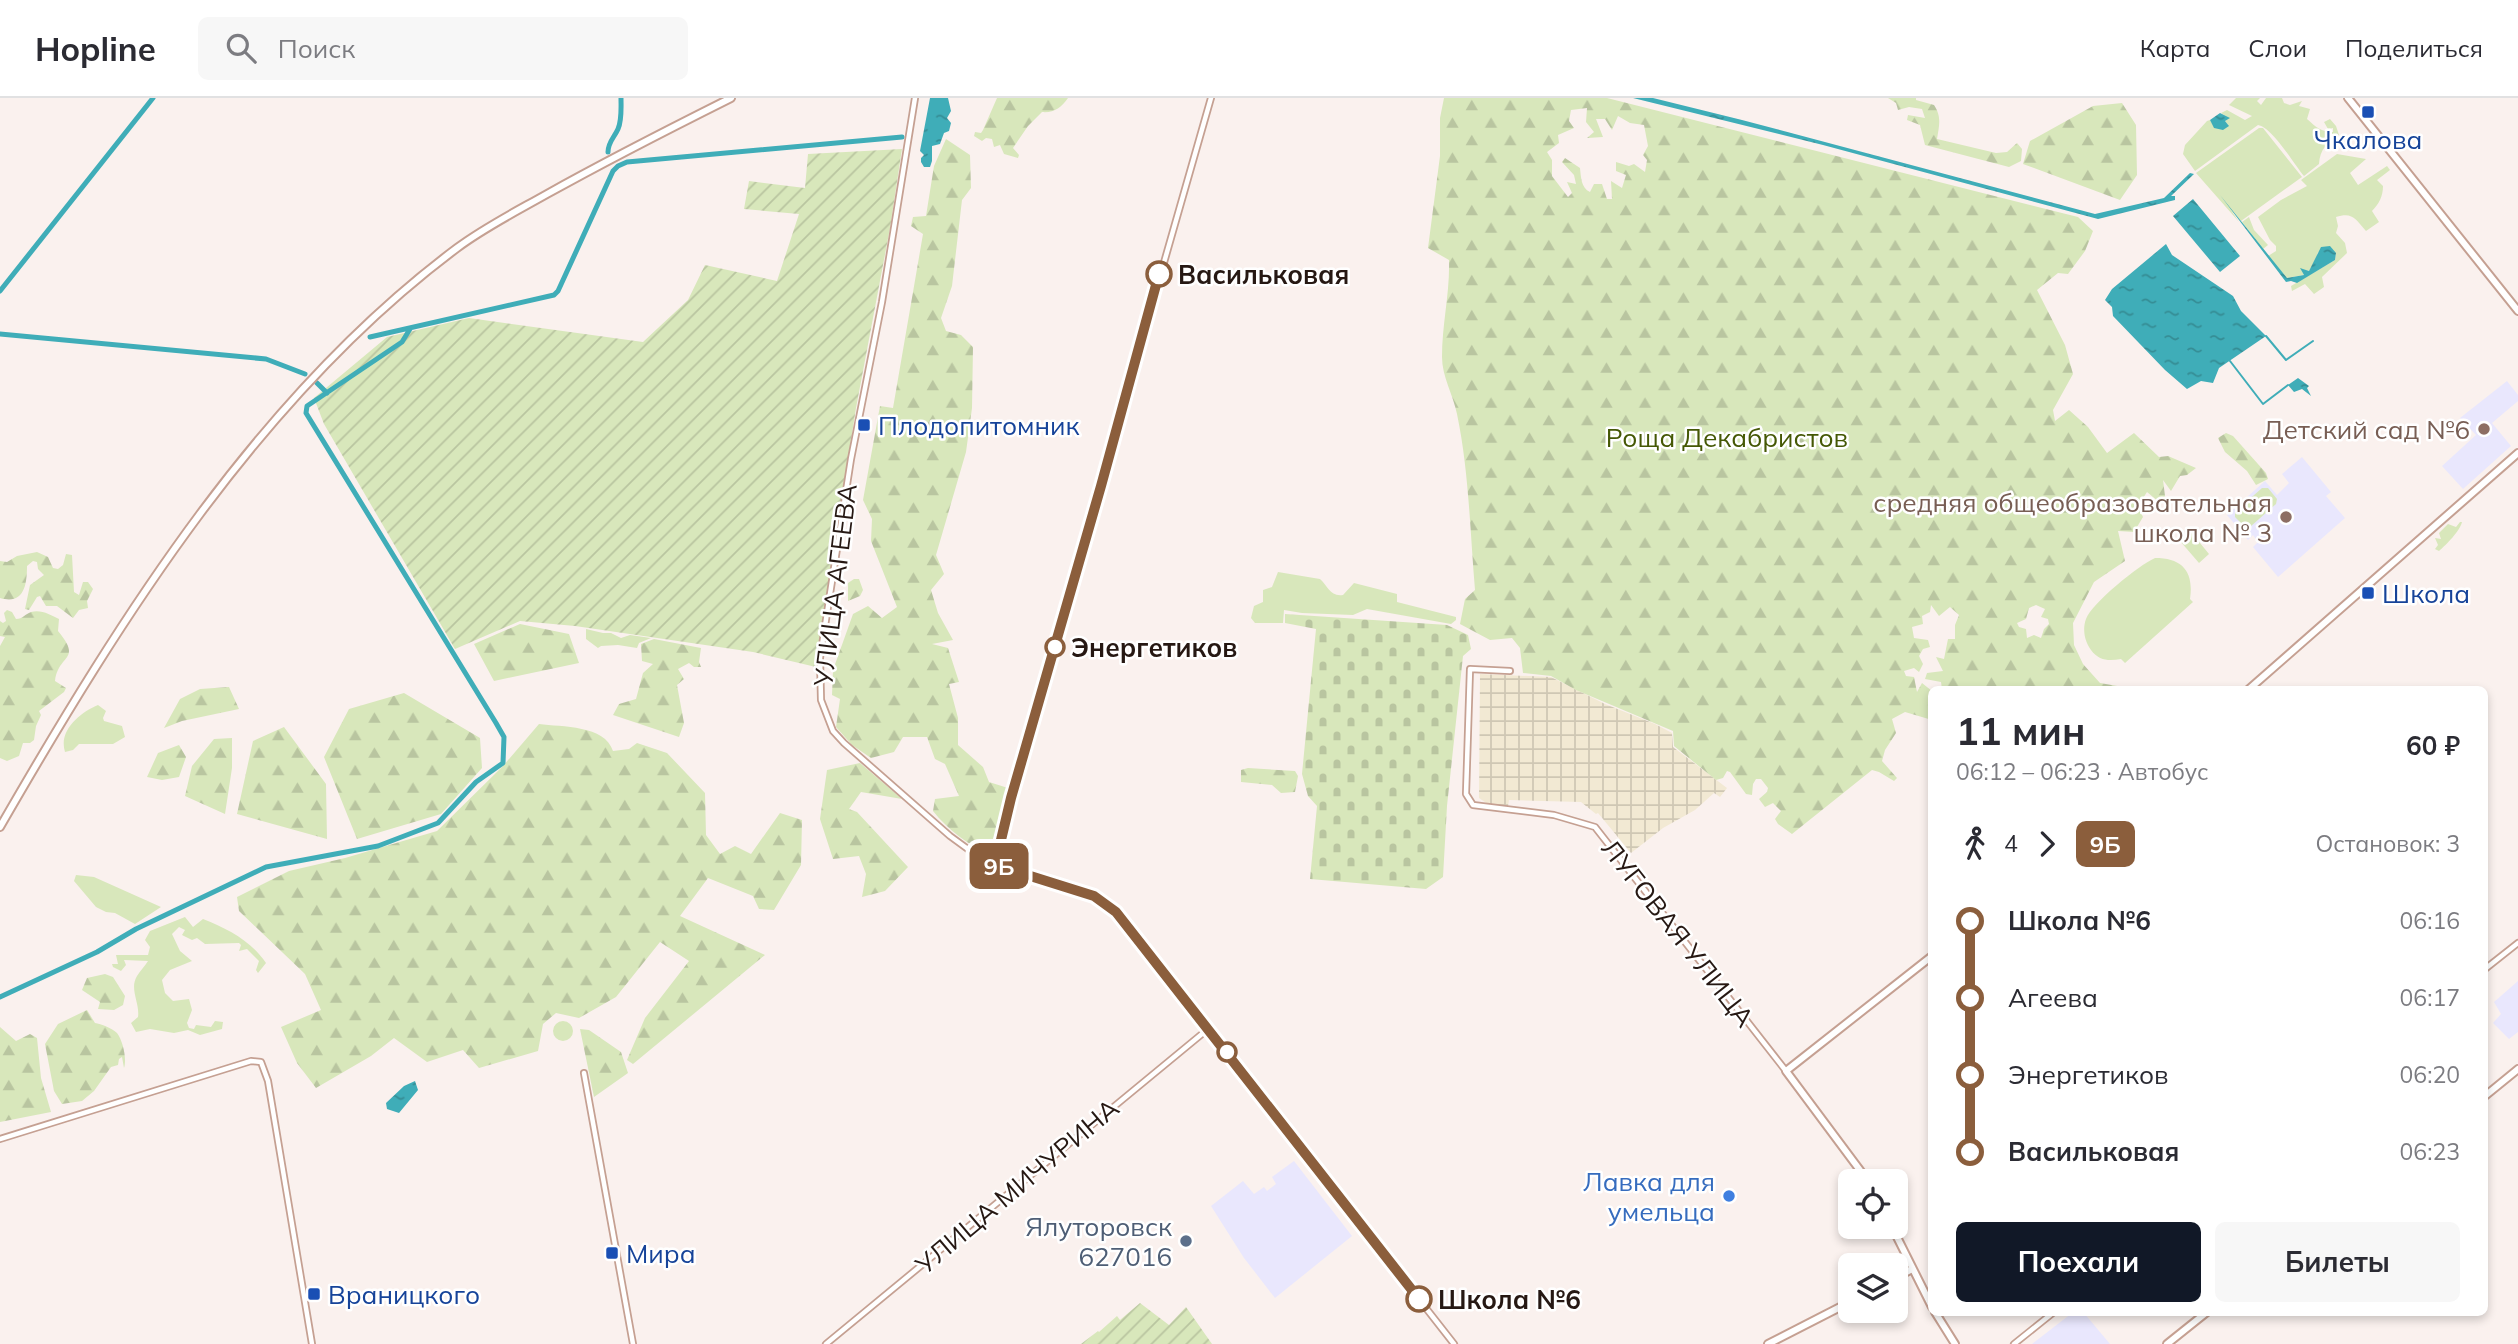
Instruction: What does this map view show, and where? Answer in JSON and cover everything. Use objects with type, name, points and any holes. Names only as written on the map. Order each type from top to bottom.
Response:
[{"type":"main road","points":[[0,827],[70,709],[179,545],[251,451],[312,379],[416,281],[457,248],[494,224],[608,160],[730,98]]},
{"type":"main road","points":[[2348,98],[2518,311]]},
{"type":"main road","points":[[2253,686],[2518,453]]},
{"type":"main road","points":[[1786,1071],[1928,959]]},
{"type":"main road","points":[[2488,1094],[2518,1069]]},
{"type":"main road","name":"ЛУГОВАЯ УЛИЦА","points":[[1786,1071],[1859,1169]]},
{"type":"main road","points":[[1898,1239],[1928,1299]]},
{"type":"main road","points":[[1908,1271],[1912,1269]]},
{"type":"main road","points":[[1768,1344],[1838,1308]]},
{"type":"main road","points":[[1938,1316],[1955,1344]]},
{"type":"main road","points":[[2167,1344],[2202,1316]]},
{"type":"street","name":"УЛИЦА АГЕЕВА","points":[[915,98],[882,302],[851,459],[820,658],[821,700],[833,731],[950,836],[976,855],[995,865],[1094,896],[1107,904],[1129,928],[1454,1344]]},
{"type":"street","points":[[995,865],[1011,798],[1211,98]]},
{"type":"street","name":"ЛУГОВАЯ УЛИЦА","points":[[1510,670],[1470,669],[1466,794],[1473,805],[1554,815],[1595,827],[1786,1071]]},
{"type":"street","points":[[2488,967],[2518,943]]},
{"type":"street","name":"УЛИЦА МИЧУРИНА","points":[[827,1344],[1208,1029]]},
{"type":"street","points":[[0,1139],[251,1061],[261,1062],[268,1080],[312,1344]]},
{"type":"street","points":[[584,1073],[633,1344]]},
{"type":"street","points":[[2014,1344],[2049,1316]]},
{"type":"shaded area","name":"Детский сад №6","points":[[2507,381],[2518,395],[2518,401],[2492,423],[2511,446],[2463,489],[2442,466],[2476,435],[2460,418]]},
{"type":"shaded area","name":"средняя общеобразовательная школа № 3","points":[[2302,457],[2331,492],[2326,496],[2345,518],[2278,577],[2253,547],[2258,542],[2253,535],[2248,540],[2227,515],[2265,481],[2277,495],[2289,483],[2282,474]]},
{"type":"shaded area","points":[[1480,674],[1551,677],[1605,704],[1655,724],[1672,733],[1673,747],[1727,788],[1720,797],[1714,793],[1695,810],[1663,828],[1631,853],[1598,813],[1581,802],[1509,800],[1508,806],[1488,804],[1479,798]]},
{"type":"shaded area","points":[[2518,981],[2518,1032],[2509,1039],[2493,1023],[2501,1014],[2494,1002]]},
{"type":"shaded area","points":[[1294,1161],[1352,1236],[1275,1298],[1244,1258],[1211,1206],[1243,1181],[1254,1194],[1264,1187],[1267,1191],[1276,1184],[1272,1177]]},
{"type":"shaded area","points":[[2068,1316],[2087,1316],[2110,1344],[2032,1344]]},
{"type":"green space","points":[[997,98],[1068,98],[1057,109],[1042,112],[1028,126],[1013,148],[1019,155],[1018,158],[1004,154],[1000,145],[994,147],[992,139],[986,138],[982,141],[974,136],[975,132],[981,133],[983,130]]},
{"type":"green space","name":"Роща Декабристов","points":[[1444,98],[1607,98],[2078,217],[2093,231],[2085,251],[2068,274],[2058,273],[2037,290],[2065,345],[2073,374],[2053,410],[2055,421],[2069,410],[2088,427],[2107,453],[2134,433],[2159,457],[2168,456],[2196,468],[2187,475],[2180,476],[2171,491],[2163,480],[2165,496],[2159,502],[2147,492],[2138,506],[2143,517],[2134,532],[2118,531],[2125,561],[2094,582],[2073,623],[2074,645],[2083,664],[2100,683],[2117,686],[1942,686],[1941,682],[1925,679],[1927,673],[1943,671],[1936,657],[1944,659],[1948,639],[1955,639],[1955,625],[1959,615],[1950,607],[1939,616],[1931,605],[1930,612],[1922,616],[1923,624],[1912,627],[1914,638],[1928,640],[1930,647],[1923,649],[1919,656],[1923,664],[1919,672],[1914,668],[1904,671],[1906,676],[1914,677],[1917,692],[1922,683],[1928,688],[1928,719],[1905,712],[1892,719],[1896,733],[1885,750],[1882,761],[1897,778],[1894,781],[1872,770],[1792,834],[1775,819],[1781,811],[1773,803],[1765,807],[1759,799],[1768,788],[1761,779],[1756,779],[1753,784],[1752,795],[1746,794],[1730,772],[1727,771],[1723,778],[1716,780],[1674,746],[1673,731],[1576,690],[1551,676],[1523,673],[1520,648],[1512,638],[1490,640],[1460,624],[1465,599],[1475,590],[1464,458],[1457,414],[1442,364],[1449,260],[1428,248],[1440,156],[1440,118]],"holes":[[[1587,108],[1586,122],[1594,132],[1587,138],[1603,137],[1596,119],[1605,119],[1612,130],[1618,116],[1630,123],[1644,125],[1648,146],[1643,155],[1647,160],[1645,172],[1634,164],[1629,166],[1616,162],[1616,171],[1626,175],[1622,188],[1611,181],[1612,199],[1607,199],[1602,184],[1594,184],[1590,192],[1587,190],[1582,182],[1580,168],[1565,158],[1562,162],[1574,175],[1576,184],[1567,182],[1572,193],[1568,197],[1552,176],[1552,160],[1547,152],[1559,143],[1558,135],[1574,128],[1569,121],[1571,110]],[[2036,605],[2045,609],[2041,617],[2048,619],[2049,624],[2041,638],[2034,635],[2027,638],[2026,629],[2019,627],[2017,623],[2026,619],[2029,608]]]},
{"type":"green space","points":[[1888,98],[1916,98],[1934,105],[1939,118],[1937,139],[1996,153],[2007,152],[2017,143],[2022,149],[2021,161],[2009,167],[1925,145],[1920,125],[1907,120],[1908,115],[1925,118],[1922,109],[1909,107],[1898,110],[1896,103]]},
{"type":"green space","points":[[2236,98],[2260,98],[2257,101],[2261,105],[2266,98],[2282,98],[2284,103],[2290,105],[2302,101],[2299,106],[2310,109],[2307,119],[2325,131],[2333,132],[2333,128],[2328,129],[2324,122],[2330,119],[2339,135],[2325,147],[2319,164],[2304,176],[2270,132],[2258,125],[2195,171],[2183,154],[2185,145],[2207,121],[2210,120],[2215,128],[2228,125],[2225,121],[2229,118],[2221,113],[2227,110],[2245,120],[2252,116],[2229,105]]},
{"type":"green space","points":[[2122,103],[2136,125],[2137,175],[2120,200],[2023,164],[2030,141],[2093,106]]},
{"type":"green space","points":[[2259,128],[2263,128],[2302,177],[2241,221],[2231,210],[2239,222],[2196,173]]},
{"type":"green space","points":[[946,139],[970,155],[971,188],[962,200],[952,286],[941,318],[946,331],[961,335],[973,347],[972,408],[966,452],[936,555],[944,574],[931,590],[938,613],[953,640],[932,644],[948,648],[959,682],[949,684],[958,718],[958,745],[983,767],[989,782],[1008,788],[990,856],[959,836],[933,811],[935,799],[959,796],[945,764],[935,759],[927,737],[903,737],[894,752],[871,758],[852,745],[836,727],[840,699],[832,695],[833,670],[853,614],[868,606],[882,618],[897,607],[871,541],[872,519],[863,500],[880,406],[893,408],[923,234],[911,226],[913,217],[926,216],[934,166]]},
{"type":"green space","points":[[902,149],[856,408],[816,667],[753,652],[575,626],[520,621],[455,649],[324,424],[314,398],[387,337],[469,318],[643,342],[688,300],[705,265],[777,281],[799,214],[744,209],[749,181],[805,188],[808,154]]},
{"type":"green space","points":[[2337,154],[2366,159],[2350,173],[2358,185],[2387,166],[2390,170],[2377,180],[2383,186],[2382,193],[2379,203],[2372,211],[2379,222],[2366,231],[2350,216],[2336,217],[2336,233],[2345,243],[2347,253],[2322,277],[2324,287],[2314,294],[2305,284],[2292,291],[2291,286],[2335,260],[2336,253],[2318,252],[2309,271],[2301,269],[2304,275],[2287,278],[2268,256],[2276,251],[2276,246],[2258,217],[2307,186],[2301,180]]},
{"type":"green space","points":[[2249,217],[2254,230],[2268,245],[2263,249],[2242,222]]},
{"type":"green space","points":[[2226,433],[2233,436],[2266,473],[2268,479],[2256,485],[2247,471],[2225,452],[2218,438]]},
{"type":"green space","points":[[2262,488],[2268,488],[2277,499],[2276,504],[2250,527],[2245,527],[2235,517],[2235,512]]},
{"type":"green space","points":[[2460,522],[2459,529],[2449,542],[2439,551],[2435,549],[2438,545],[2435,538],[2441,539],[2439,533],[2448,524],[2456,527]]},
{"type":"green space","points":[[2191,532],[2209,554],[2199,563],[2180,541]]},
{"type":"green space","points":[[37,552],[48,557],[53,568],[58,569],[63,565],[66,554],[72,555],[74,592],[79,595],[83,582],[88,582],[93,589],[87,601],[88,608],[79,610],[73,618],[57,606],[46,606],[40,596],[29,610],[25,609],[30,585],[44,575],[38,569],[37,562],[33,561],[27,566],[25,586],[19,596],[14,599],[0,598],[0,561],[7,562],[17,556]]},
{"type":"green space","points":[[2155,558],[2173,561],[2184,568],[2190,581],[2190,599],[2193,602],[2125,663],[2121,659],[2108,660],[2097,656],[2089,647],[2085,636],[2084,627],[2090,612],[2117,585]]},
{"type":"green space","points":[[1278,572],[1320,579],[1332,593],[1339,595],[1343,595],[1354,583],[1397,594],[1397,602],[1456,617],[1456,620],[1451,624],[1367,609],[1353,615],[1284,610],[1283,623],[1255,623],[1251,618],[1254,606],[1263,602],[1263,590],[1272,587]]},
{"type":"green space","points":[[859,579],[863,590],[860,596],[848,601],[848,583]]},
{"type":"green space","points":[[7,610],[12,612],[16,619],[38,611],[59,619],[58,631],[69,653],[57,672],[55,681],[66,688],[64,692],[39,711],[41,715],[34,740],[23,743],[19,756],[7,761],[0,758],[0,646],[5,637],[0,636],[0,621],[6,621],[4,613]]},
{"type":"green space","points":[[1285,614],[1447,625],[1468,635],[1471,649],[1463,656],[1447,806],[1443,877],[1426,889],[1310,879],[1317,806],[1308,796],[1302,774],[1316,629],[1285,623]]},
{"type":"green space","points":[[520,624],[569,634],[579,663],[494,681],[474,644]]},
{"type":"green space","points":[[586,629],[611,633],[621,638],[630,635],[651,638],[639,643],[637,648],[618,645],[598,648],[586,639]]},
{"type":"green space","points":[[654,639],[701,648],[701,667],[694,667],[689,663],[678,669],[684,679],[677,685],[684,723],[679,737],[613,715],[619,704],[636,699],[643,673],[653,664],[642,661],[641,644]]},
{"type":"green space","points":[[229,687],[239,709],[182,721],[164,728],[180,699],[200,689]]},
{"type":"green space","points":[[404,693],[480,738],[482,768],[441,814],[357,839],[324,757],[349,709]]},
{"type":"green space","points":[[98,705],[106,711],[104,721],[122,726],[125,737],[113,744],[79,744],[73,750],[65,752],[65,736],[72,723]]},
{"type":"green space","points":[[539,724],[592,732],[608,742],[613,751],[629,749],[637,743],[667,753],[705,793],[706,835],[720,854],[735,846],[751,854],[780,813],[802,820],[801,865],[774,910],[759,909],[753,896],[708,878],[680,916],[765,955],[633,1064],[627,1060],[645,1018],[689,961],[660,942],[616,997],[579,1018],[556,1013],[543,1024],[538,1051],[479,1068],[463,1050],[427,1062],[394,1038],[371,1056],[316,1088],[297,1063],[281,1027],[321,1010],[305,974],[239,911],[237,897],[289,871],[437,831],[503,766]]},
{"type":"green space","points":[[284,727],[326,784],[327,839],[237,814],[253,741]]},
{"type":"green space","points":[[232,738],[232,768],[225,814],[185,796],[192,766],[214,739]]},
{"type":"green space","points":[[179,745],[186,757],[179,777],[162,780],[147,777],[158,753]]},
{"type":"green space","points":[[860,763],[902,799],[861,792],[849,809],[857,812],[908,867],[885,891],[862,897],[866,874],[859,856],[833,859],[820,819],[827,770]]},
{"type":"green space","points":[[1248,768],[1295,771],[1298,776],[1295,792],[1281,793],[1272,785],[1241,782],[1241,770]]},
{"type":"green space","points":[[76,875],[94,877],[161,907],[135,924],[96,907],[74,881]]},
{"type":"green space","points":[[185,917],[193,927],[203,919],[230,931],[253,948],[266,963],[258,973],[256,970],[259,961],[247,949],[239,951],[239,943],[205,944],[197,938],[192,940],[182,935],[185,930],[179,927],[172,934],[180,951],[192,961],[170,970],[162,980],[165,993],[173,1001],[189,999],[192,1010],[187,1023],[189,1028],[194,1029],[196,1025],[211,1027],[215,1021],[223,1022],[222,1029],[200,1035],[188,1030],[174,1033],[150,1029],[136,1032],[131,1023],[138,1017],[135,981],[148,961],[124,960],[126,965],[121,971],[112,964],[118,964],[116,955],[148,955],[150,947],[145,940],[150,931]]},
{"type":"green space","points":[[105,974],[113,977],[125,996],[123,1005],[114,1010],[98,1009],[100,1002],[82,990],[87,978]]},
{"type":"green space","points":[[87,1010],[95,1023],[117,1033],[124,1050],[124,1068],[122,1057],[118,1065],[111,1067],[94,1091],[82,1101],[62,1104],[54,1091],[45,1044],[58,1024]]},
{"type":"green space","points":[[563,1021],[570,1024],[573,1031],[570,1038],[563,1041],[556,1038],[553,1031],[556,1024]]},
{"type":"green space","points":[[0,1027],[16,1041],[30,1034],[37,1038],[41,1078],[51,1112],[0,1122]]},
{"type":"green space","points":[[580,1029],[589,1030],[621,1052],[628,1073],[594,1097]]},
{"type":"green space","points":[[1140,1303],[1169,1325],[1186,1307],[1212,1344],[1081,1344],[1117,1316],[1120,1320]]},
{"type":"water","points":[[930,98],[948,98],[951,111],[947,118],[951,123],[940,144],[932,146],[930,167],[924,167],[921,158],[924,155],[920,151]]},
{"type":"water","points":[[1633,98],[1653,98],[1742,120],[2095,214],[2164,198],[2190,173],[2194,174],[2171,196],[2175,196],[2175,200],[2098,219],[1823,145]]},
{"type":"water","points":[[2220,113],[2230,118],[2225,121],[2229,126],[2223,130],[2214,128],[2210,120]]},
{"type":"water","points":[[2220,195],[2287,278],[2304,275],[2300,268],[2309,271],[2321,247],[2330,246],[2336,253],[2335,260],[2297,283],[2286,282]]},
{"type":"water","points":[[2193,199],[2240,256],[2220,272],[2173,216]]},
{"type":"water","points":[[2166,244],[2172,255],[2233,296],[2241,311],[2266,336],[2219,368],[2213,383],[2201,381],[2187,389],[2113,316],[2112,307],[2105,300],[2112,289]]},
{"type":"water","points":[[2298,378],[2309,386],[2307,388],[2311,396],[2302,389],[2294,392],[2288,385]]},
{"type":"water","points":[[415,1081],[418,1090],[399,1113],[387,1109],[386,1103],[404,1086]]},
{"type":"waterway","points":[[0,291],[153,98]]},
{"type":"waterway","points":[[608,152],[619,125],[621,98]]},
{"type":"waterway","points":[[370,337],[554,295],[613,171],[627,162],[902,137]]},
{"type":"waterway","points":[[0,997],[97,952],[136,929],[266,867],[378,846],[438,823],[476,782],[503,763],[504,737],[306,413],[307,406],[402,342],[410,329]]},
{"type":"waterway","points":[[0,334],[266,359],[305,374]]},
{"type":"waterway","points":[[2266,336],[2286,360],[2313,341]]},
{"type":"waterway","points":[[2230,361],[2263,404],[2288,385]]},
{"type":"waterway","points":[[317,383],[327,393]]},
{"type":"bus line","name":"9Б","points":[[1159,274],[1049,673],[1011,798],[995,865],[1094,896],[1116,912],[1419,1299]]},
{"type":"place","name":"Чкалова","points":[[2368,112]]},
{"type":"place","name":"Васильковая","points":[[1159,274]]},
{"type":"place","name":"Плодопитомник","points":[[864,425]]},
{"type":"place","name":"Детский сад №6","points":[[2484,429]]},
{"type":"place","name":"средняя общеобразовательная школа № 3","points":[[2286,517]]},
{"type":"place","name":"Школа","points":[[2368,593]]},
{"type":"place","name":"Энергетиков","points":[[1055,647]]},
{"type":"place","name":"Лавка для умельца","points":[[1729,1196]]},
{"type":"place","name":"Ялуторовск 627016","points":[[1186,1241]]},
{"type":"place","name":"Мира","points":[[612,1253]]},
{"type":"place","name":"Враницкого","points":[[314,1294]]},
{"type":"place","name":"Школа №6","points":[[1419,1299]]}]
